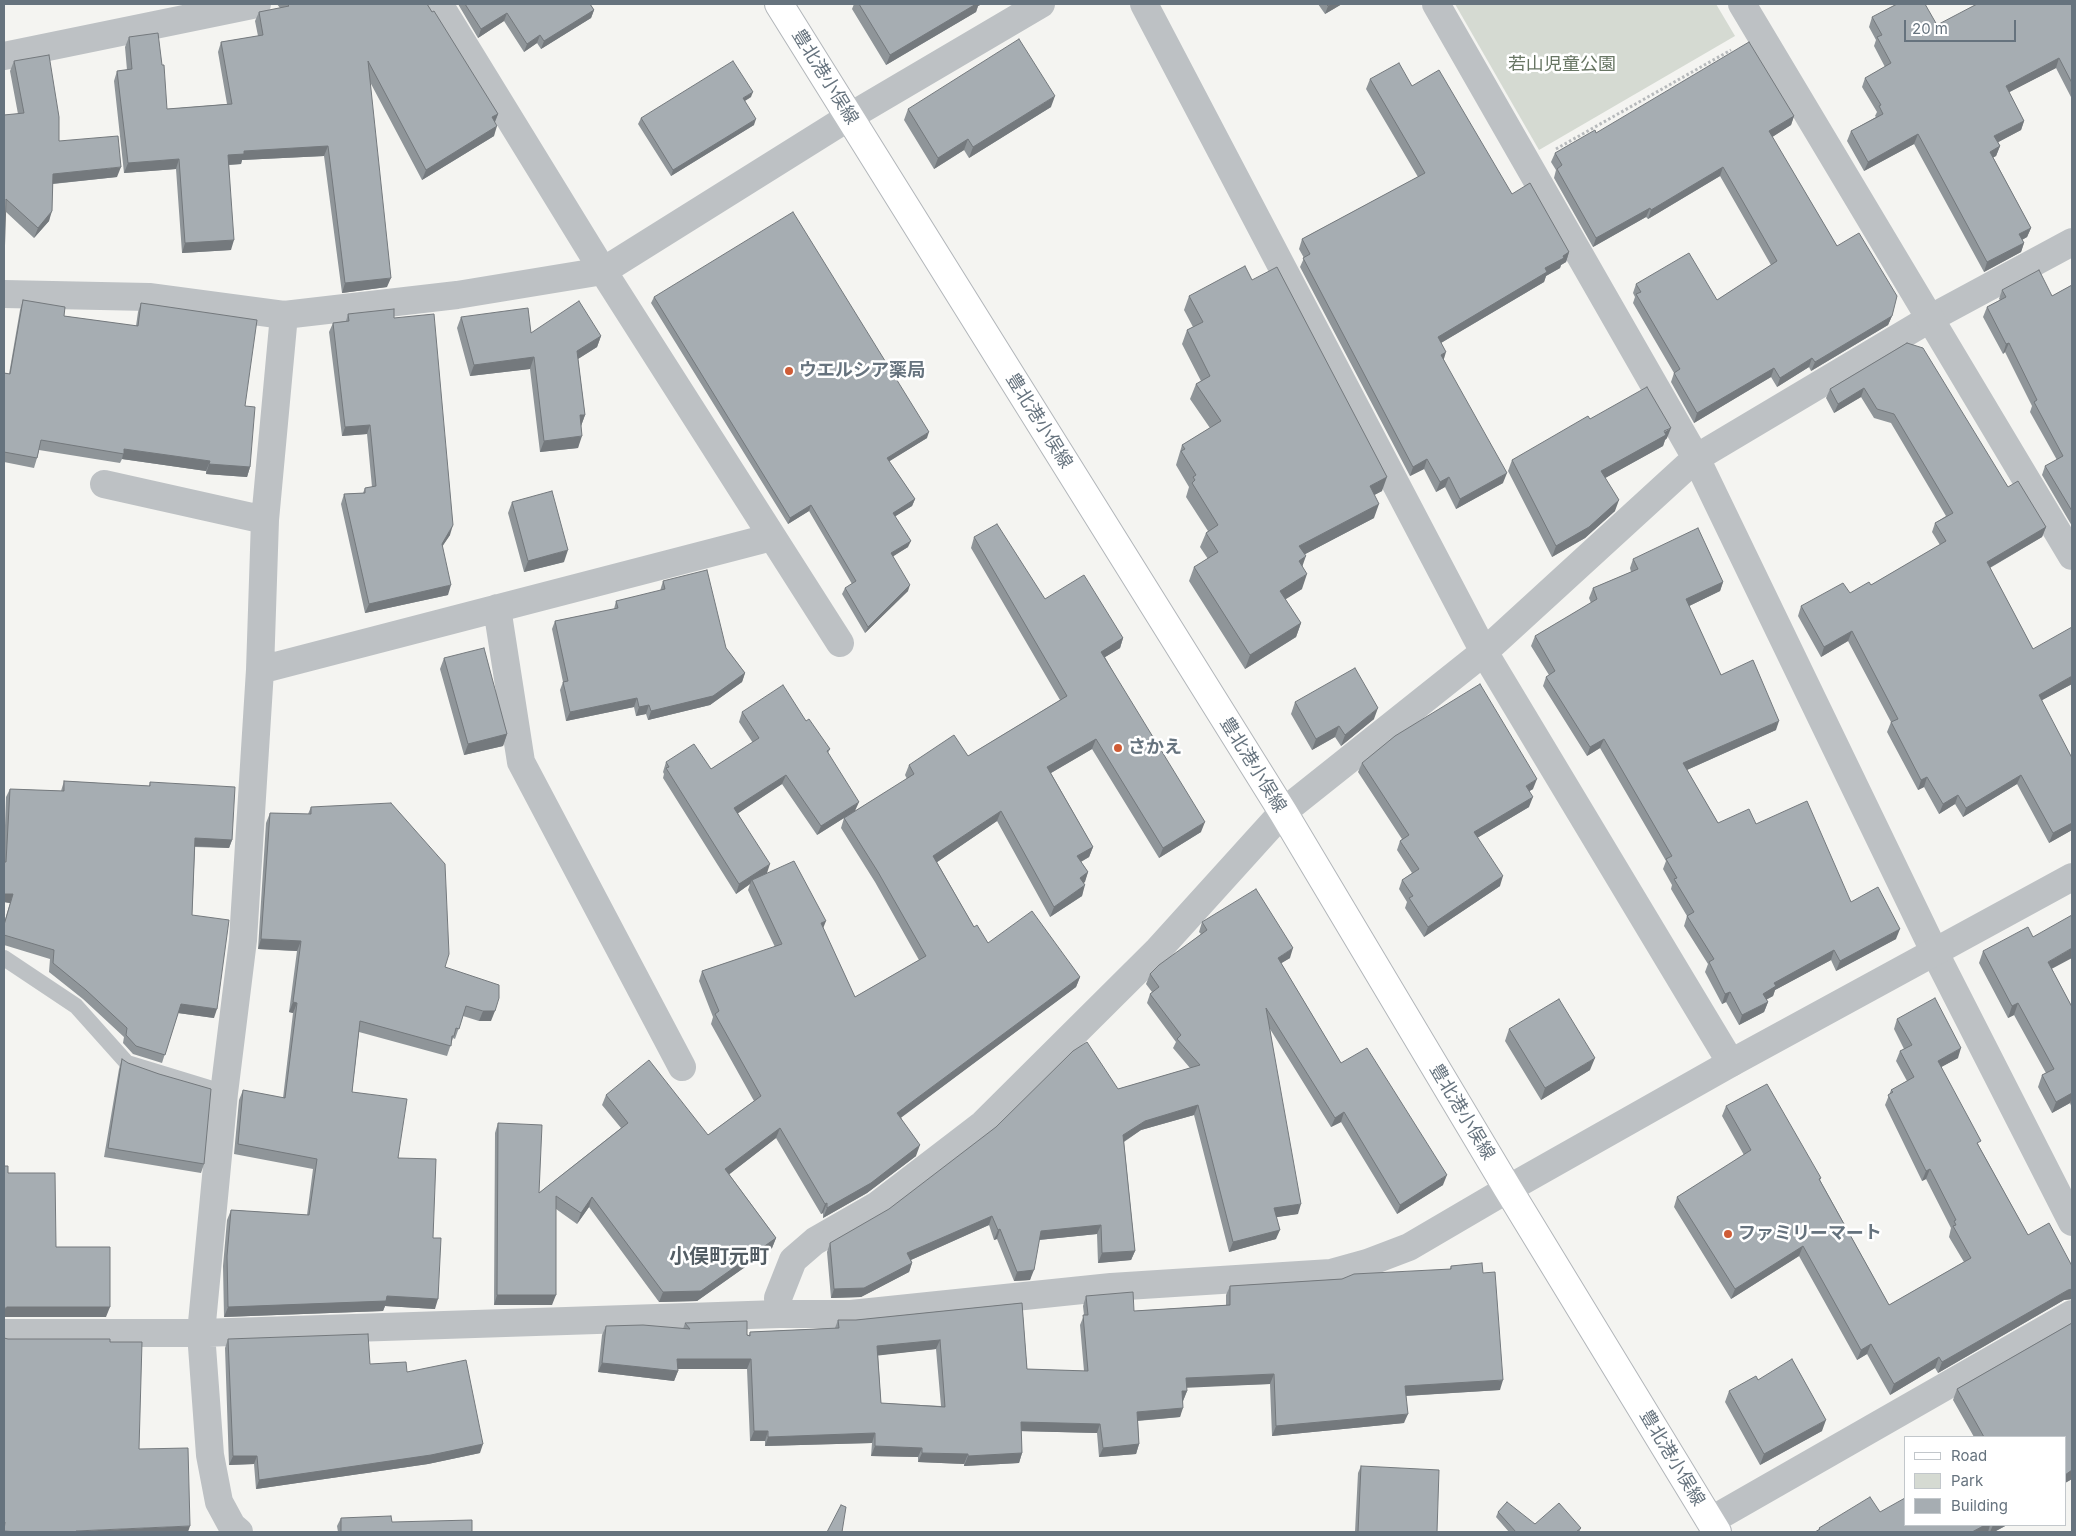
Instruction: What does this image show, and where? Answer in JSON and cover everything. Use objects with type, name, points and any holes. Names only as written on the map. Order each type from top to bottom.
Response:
[{"type":"main road","name":"豊北港小俣線","points":[[779,4],[1283,812],[1508,1189],[1714,1527]]},
{"type":"street","points":[[4,56],[257,4]]},
{"type":"street","points":[[440,4],[603,270],[840,643]]},
{"type":"street","points":[[4,294],[149,297],[284,315],[457,295],[603,270],[849,117],[1041,4]]},
{"type":"street","points":[[1144,4],[1484,652],[1731,1063]]},
{"type":"street","points":[[1436,4],[1696,458],[1934,952],[2072,1222]]},
{"type":"street","points":[[1742,4],[2072,556]]},
{"type":"street","points":[[779,1314],[778,1298],[793,1260],[815,1241],[876,1206],[983,1124],[1158,950],[1283,812],[1484,652],[1696,458],[1931,318],[2072,242]]},
{"type":"street","points":[[233,1530],[219,1502],[210,1455],[201,1333],[224,1093],[243,940],[260,670],[265,520],[284,315]]},
{"type":"street","points":[[104,484],[265,520]]},
{"type":"street","points":[[260,670],[772,537]]},
{"type":"street","points":[[497,608],[520,762],[682,1067]]},
{"type":"street","points":[[4,1333],[201,1333],[779,1314],[851,1314],[1111,1287],[1331,1273],[1367,1264],[1410,1247],[1508,1189],[1731,1063],[2072,877]]},
{"type":"street","points":[[1714,1527],[2072,1314]]},
{"type":"lane","points":[[4,958],[76,1006],[127,1063],[224,1093]]},
{"type":"path","points":[[1528,165],[1760,34]]},
{"type":"green space","name":"若山児童公園","points":[[1455,4],[1716,4],[1735,36],[1539,150]]},
{"type":"building","points":[[287,4],[427,4],[432,12],[434,11],[498,114],[492,117],[497,126],[426,170],[368,61],[391,278],[345,283],[328,146],[244,151],[244,154],[228,155],[234,240],[185,243],[179,159],[128,163],[117,71],[132,69],[129,37],[158,33],[162,65],[164,65],[167,109],[232,104],[221,42],[263,35],[259,12],[289,6]]},
{"type":"building","points":[[465,4],[590,4],[594,10],[544,41],[540,35],[527,44],[507,13],[481,29]]},
{"type":"building","points":[[859,4],[976,4],[890,55]]},
{"type":"building","points":[[1897,4],[1925,4],[1937,25],[1977,4],[2072,4],[2072,83],[2059,58],[2006,86],[2024,121],[1994,136],[2000,146],[1990,152],[2031,228],[2019,234],[2024,243],[1987,262],[1918,134],[1868,162],[1851,131],[1883,114],[1879,106],[1881,105],[1865,78],[1891,63],[1877,37],[1882,35],[1872,17]]},
{"type":"building","points":[[1019,39],[1055,96],[973,147],[968,139],[938,158],[908,109]]},
{"type":"building","points":[[1749,42],[1794,116],[1769,131],[1837,246],[1859,233],[1897,296],[1892,316],[1815,362],[1812,358],[1780,378],[1774,368],[1697,413],[1674,373],[1680,369],[1636,294],[1641,292],[1636,284],[1689,253],[1717,300],[1777,261],[1723,167],[1651,210],[1650,208],[1596,238],[1557,169],[1562,165],[1555,153],[1595,130],[1596,133]]},
{"type":"building","points":[[49,55],[59,117],[59,141],[118,136],[121,167],[53,174],[52,211],[38,228],[6,199],[4,261],[4,115],[24,113],[14,61]]},
{"type":"building","points":[[733,61],[753,92],[743,98],[756,119],[673,170],[641,118]]},
{"type":"building","points":[[1399,63],[1412,86],[1439,70],[1512,194],[1530,183],[1569,252],[1563,256],[1564,258],[1545,268],[1547,272],[1438,337],[1446,352],[1441,355],[1507,473],[1460,499],[1449,477],[1440,482],[1427,459],[1413,467],[1303,258],[1310,254],[1302,239],[1425,173],[1370,79]]},
{"type":"building","name":"ウエルシア薬局","points":[[793,212],[929,432],[887,458],[915,499],[893,513],[911,541],[891,553],[910,585],[868,627],[845,588],[856,581],[811,505],[790,518],[654,297]]},
{"type":"building","points":[[1245,266],[1252,280],[1277,267],[1387,477],[1370,486],[1379,504],[1299,546],[1306,556],[1299,561],[1307,574],[1280,591],[1301,623],[1250,655],[1194,567],[1218,552],[1206,533],[1218,525],[1192,483],[1195,480],[1193,477],[1196,475],[1181,451],[1185,449],[1182,445],[1221,421],[1196,384],[1210,376],[1187,330],[1203,322],[1189,296]]},
{"type":"building","points":[[2039,270],[2052,296],[2072,285],[2072,511],[2045,466],[2063,456],[2034,402],[2037,400],[2009,343],[2006,344],[1987,307],[2006,297],[2002,290]]},
{"type":"building","points":[[23,300],[65,307],[64,316],[138,326],[141,303],[257,320],[245,406],[255,407],[250,467],[209,464],[210,461],[124,449],[124,454],[41,440],[37,458],[4,452],[4,373],[10,374]]},
{"type":"building","points":[[579,301],[601,336],[577,351],[585,415],[580,415],[582,436],[544,441],[534,357],[474,365],[461,317],[528,308],[531,333]]},
{"type":"building","points":[[394,309],[394,318],[434,314],[453,525],[442,544],[451,585],[369,604],[344,494],[365,493],[365,488],[376,486],[370,425],[345,427],[333,323],[349,321],[348,314]]},
{"type":"building","points":[[1907,343],[1923,348],[2008,487],[2018,481],[2046,527],[1987,562],[2033,649],[2072,627],[2072,676],[2039,695],[2072,758],[2072,823],[2053,833],[2021,775],[1966,808],[1958,795],[1943,804],[1927,777],[1921,780],[1891,722],[1898,719],[1852,631],[1824,647],[1801,606],[1843,583],[1850,593],[1869,582],[1871,585],[1946,541],[1935,523],[1953,513],[1894,414],[1877,409],[1864,388],[1838,404],[1830,389]]},
{"type":"building","points":[[1647,387],[1671,428],[1664,431],[1666,435],[1601,471],[1619,500],[1589,527],[1556,546],[1512,460],[1588,416],[1590,419]]},
{"type":"building","points":[[552,491],[568,550],[528,561],[512,502]]},
{"type":"building","points":[[997,524],[1045,599],[1084,575],[1123,638],[1101,652],[1205,822],[1163,848],[1096,739],[1047,767],[1093,847],[1077,856],[1088,872],[1080,878],[1085,885],[1054,907],[1001,811],[933,856],[974,927],[977,925],[988,943],[1032,911],[1080,977],[897,1113],[920,1145],[871,1183],[827,1208],[827,1203],[825,1204],[780,1128],[725,1169],[776,1238],[701,1291],[663,1292],[592,1197],[581,1213],[556,1196],[556,1295],[497,1295],[498,1123],[542,1125],[539,1193],[628,1123],[606,1095],[649,1060],[708,1135],[761,1096],[715,1014],[719,1011],[702,971],[782,944],[752,880],[794,861],[826,921],[821,923],[855,997],[926,956],[878,872],[844,818],[914,774],[909,765],[954,735],[968,756],[1067,696],[974,537]]},
{"type":"building","points":[[1698,528],[1723,582],[1686,599],[1721,675],[1753,660],[1779,721],[1683,763],[1718,823],[1749,809],[1756,824],[1807,801],[1851,902],[1878,887],[1900,929],[1840,961],[1834,950],[1774,983],[1776,986],[1763,994],[1768,1002],[1742,1015],[1730,992],[1725,994],[1709,962],[1714,959],[1687,916],[1694,912],[1674,879],[1677,878],[1666,859],[1672,856],[1604,739],[1590,747],[1546,677],[1555,671],[1535,636],[1597,599],[1593,588],[1638,569],[1633,559]]},
{"type":"building","points":[[707,570],[726,648],[745,673],[713,696],[651,711],[649,705],[639,707],[637,698],[570,712],[563,682],[568,681],[555,621],[618,608],[616,601],[665,589],[663,581]]},
{"type":"building","points":[[484,648],[507,734],[468,744],[444,658]]},
{"type":"building","points":[[1355,668],[1378,708],[1345,735],[1339,726],[1316,739],[1295,702]]},
{"type":"building","points":[[1480,684],[1537,779],[1526,786],[1533,797],[1474,832],[1503,876],[1428,927],[1409,898],[1413,896],[1402,880],[1419,869],[1400,841],[1409,835],[1362,763],[1395,736]]},
{"type":"building","points":[[783,685],[806,721],[809,719],[830,749],[827,751],[859,802],[821,826],[786,775],[734,808],[770,864],[739,884],[666,768],[669,767],[666,762],[694,744],[711,769],[759,738],[742,712]]},
{"type":"building","points":[[64,781],[150,786],[150,782],[235,787],[232,840],[195,838],[192,915],[229,920],[217,1009],[181,1004],[165,1055],[136,1046],[126,1035],[127,1028],[53,963],[54,950],[4,935],[4,925],[13,894],[4,894],[4,862],[6,862],[10,789],[64,791]]},
{"type":"building","points":[[391,803],[445,864],[449,954],[445,967],[499,985],[499,998],[495,1011],[483,1011],[466,1006],[459,1029],[456,1028],[454,1036],[452,1036],[451,1046],[360,1021],[352,1092],[407,1099],[398,1158],[436,1159],[433,1238],[441,1238],[438,1299],[387,1296],[386,1301],[228,1307],[227,1256],[231,1210],[309,1215],[317,1159],[238,1144],[243,1090],[285,1098],[297,1003],[293,1002],[301,941],[261,939],[270,813],[311,814],[311,807]]},
{"type":"building","points":[[1256,889],[1293,948],[1278,958],[1341,1063],[1367,1048],[1447,1175],[1400,1205],[1344,1112],[1335,1118],[1266,1008],[1301,1204],[1274,1208],[1280,1230],[1233,1242],[1198,1105],[1145,1121],[1123,1135],[1135,1251],[1102,1253],[1101,1225],[1041,1231],[1034,1270],[1017,1272],[1000,1229],[998,1230],[992,1216],[907,1253],[912,1263],[864,1288],[834,1289],[830,1243],[889,1209],[996,1127],[1073,1051],[1087,1042],[1118,1089],[1200,1065],[1177,1039],[1181,1035],[1150,994],[1159,987],[1150,974],[1159,965],[1207,930],[1202,922]]},
{"type":"building","points":[[2072,915],[2072,948],[2048,962],[2072,1007],[2072,1093],[2056,1102],[2042,1075],[2054,1069],[2018,1003],[2012,1006],[1983,951],[2028,927],[2033,937]]},
{"type":"building","points":[[1935,998],[1961,1048],[1938,1061],[1981,1141],[1977,1143],[2028,1235],[2049,1223],[2072,1266],[2072,1289],[1942,1362],[1939,1357],[1894,1384],[1871,1344],[1861,1350],[1803,1246],[1735,1289],[1677,1197],[1751,1150],[1726,1106],[1767,1084],[1821,1178],[1819,1179],[1889,1305],[1971,1258],[1953,1226],[1956,1225],[1954,1221],[1956,1220],[1930,1169],[1926,1171],[1888,1095],[1893,1092],[1891,1090],[1914,1077],[1900,1051],[1912,1045],[1897,1019]]},
{"type":"building","points":[[1559,999],[1595,1058],[1545,1088],[1509,1029]]},
{"type":"building","points":[[122,1059],[159,1074],[211,1089],[204,1164],[108,1148]]},
{"type":"building","points":[[4,1166],[8,1166],[8,1173],[55,1173],[56,1247],[110,1247],[110,1307],[7,1307],[4,1309]]},
{"type":"building","points":[[1482,1263],[1483,1273],[1495,1272],[1503,1380],[1405,1386],[1408,1414],[1276,1426],[1274,1374],[1186,1378],[1187,1391],[1182,1391],[1183,1408],[1137,1412],[1139,1444],[1103,1448],[1100,1424],[1021,1422],[1022,1453],[968,1456],[968,1454],[922,1453],[922,1448],[875,1446],[875,1433],[768,1437],[768,1431],[754,1431],[751,1359],[677,1359],[678,1371],[602,1363],[606,1326],[643,1325],[690,1329],[685,1323],[747,1321],[747,1335],[750,1336],[750,1332],[839,1328],[838,1320],[856,1320],[1022,1303],[1027,1369],[1088,1371],[1083,1315],[1088,1315],[1086,1296],[1133,1292],[1134,1311],[1230,1305],[1230,1286],[1342,1279],[1354,1274],[1451,1269],[1451,1266]],"holes":[[[940,1340],[945,1407],[881,1403],[877,1346]]]},
{"type":"building","points":[[2072,1323],[2072,1470],[2066,1474],[2066,1436],[1983,1436],[1957,1389]]},
{"type":"building","points":[[368,1334],[370,1364],[406,1362],[407,1372],[466,1360],[483,1444],[431,1455],[259,1480],[257,1456],[233,1456],[228,1339]]},
{"type":"building","points":[[4,1338],[110,1339],[110,1342],[142,1342],[139,1449],[188,1448],[190,1526],[76,1532],[4,1531]]},
{"type":"building","points":[[1792,1359],[1826,1420],[1764,1454],[1729,1391],[1756,1376],[1758,1380]]},
{"type":"building","points":[[1361,1466],[1439,1470],[1437,1532],[1358,1532]]},
{"type":"building","points":[[1870,1497],[1880,1512],[1904,1499],[1904,1526],[1983,1526],[1972,1532],[1815,1532]]},
{"type":"building","points":[[1507,1502],[1535,1524],[1559,1503],[1581,1528],[1576,1532],[1516,1532],[1498,1512]]},
{"type":"building","points":[[841,1505],[846,1507],[842,1532],[827,1532]]},
{"type":"building","points":[[391,1516],[392,1522],[472,1520],[472,1532],[341,1532],[341,1518]]},
{"type":"place","name":"ウエルシア薬局","points":[[789,371]]},
{"type":"place","name":"さかえ","points":[[1118,748]]},
{"type":"place","name":"ファミリーマート","points":[[1728,1234]]},
{"type":"district","name":"小俣町元町","points":[[719,1257]]}]
